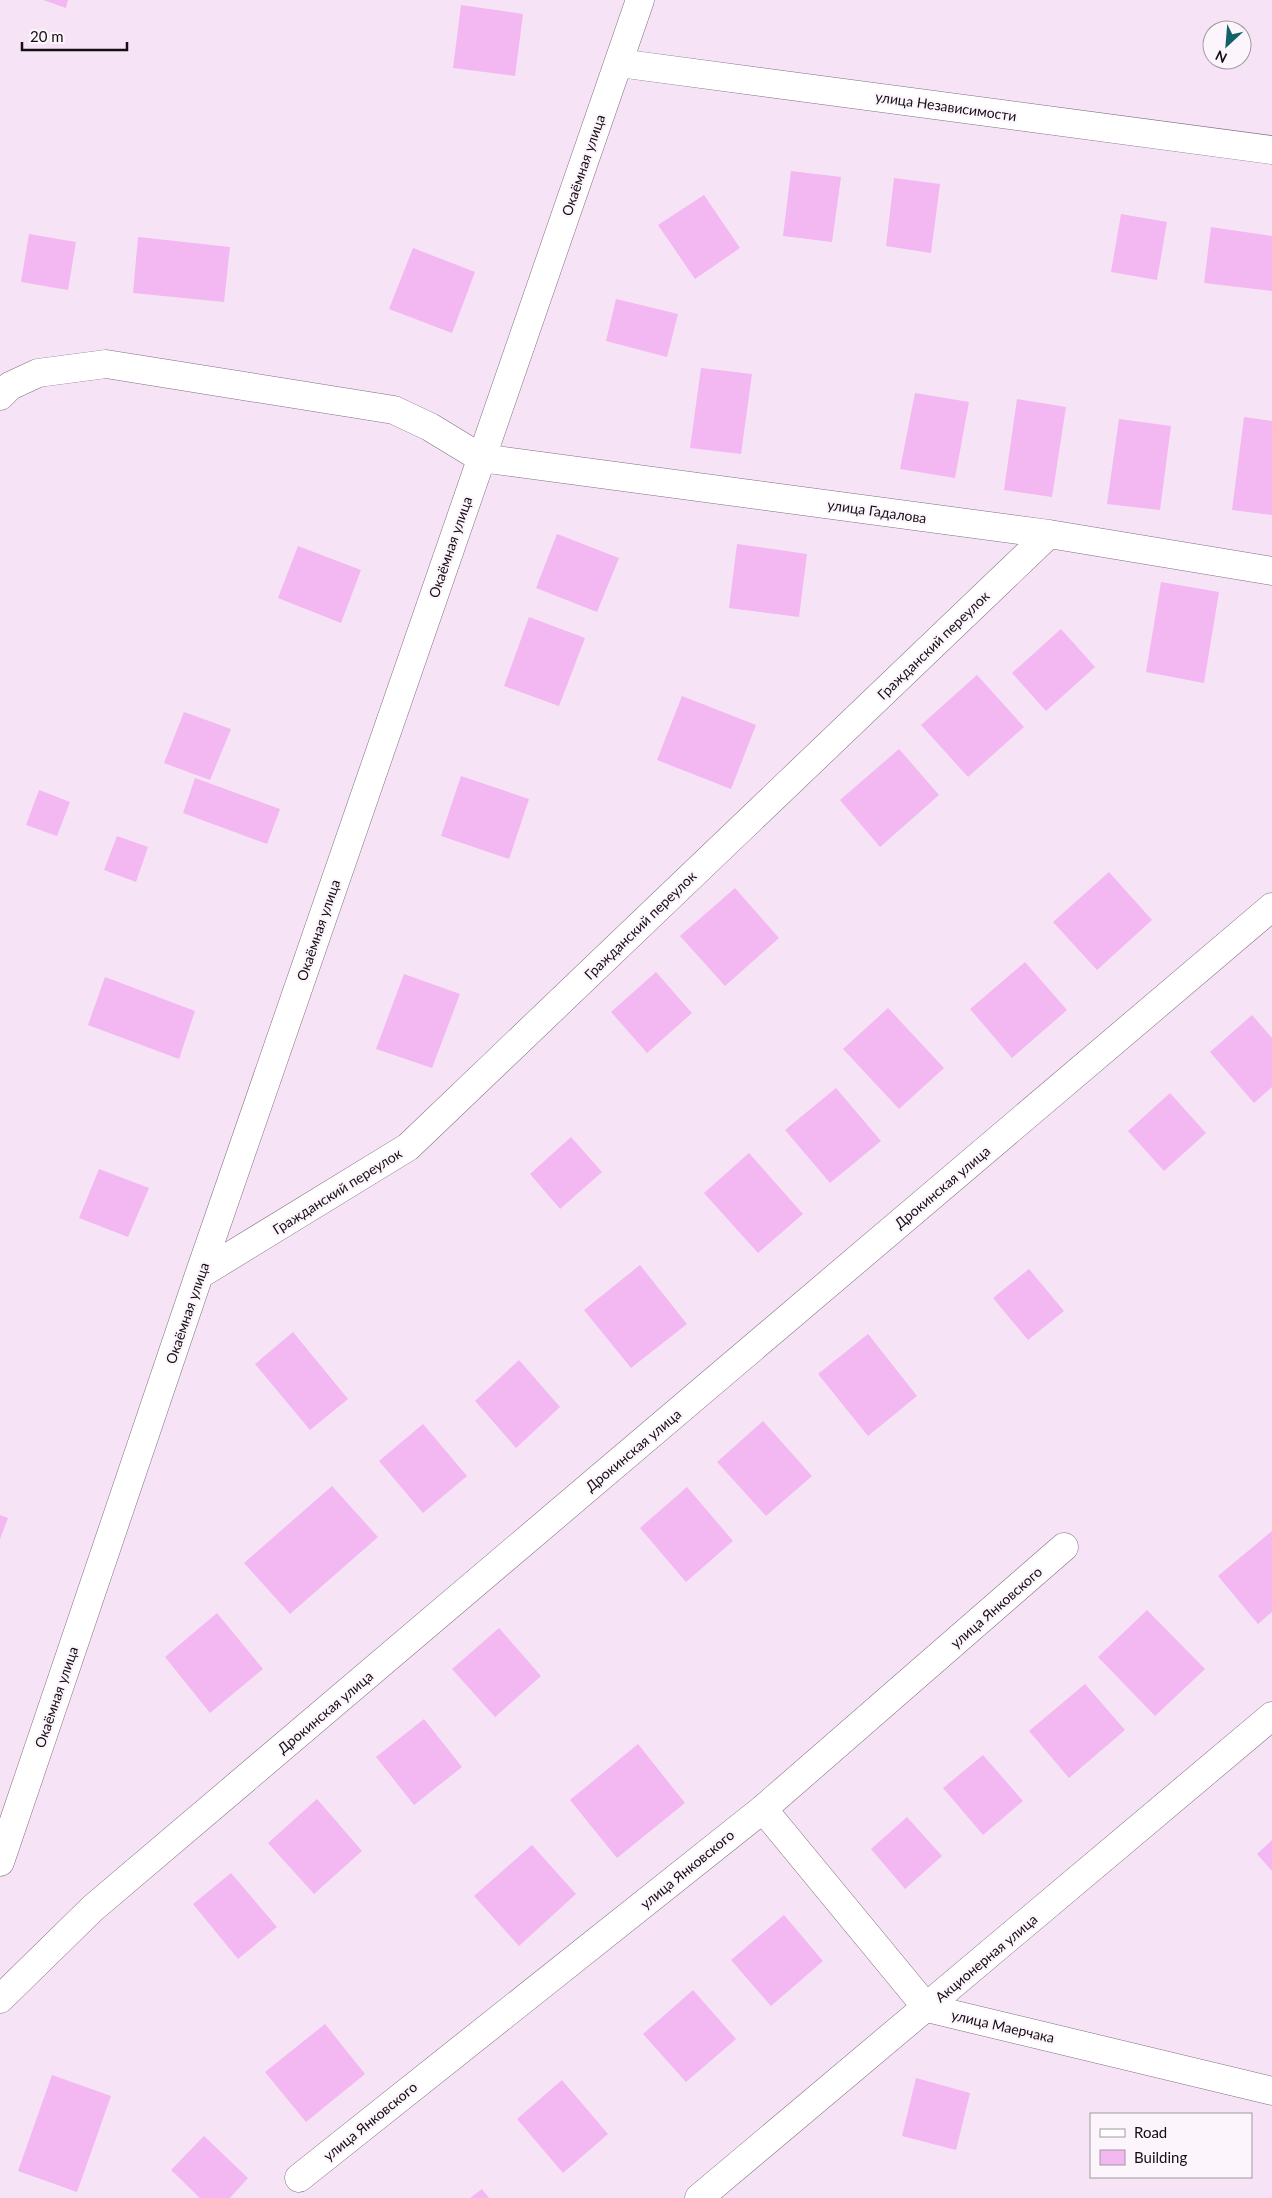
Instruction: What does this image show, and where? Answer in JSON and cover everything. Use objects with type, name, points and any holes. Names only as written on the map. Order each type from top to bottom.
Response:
[{"type":"street","name":"Окаёмная улица","points":[[0,1862],[200,1275],[640,0]]},
{"type":"street","name":"улица Независимости","points":[[619,63],[1272,150]]},
{"type":"street","points":[[0,396],[10,386],[38,373],[106,364],[394,410],[430,427],[481,458]]},
{"type":"street","name":"улица Гадалова","points":[[481,458],[1050,534],[1272,571]]},
{"type":"street","name":"Гражданский переулок","points":[[200,1275],[408,1146],[1050,534]]},
{"type":"street","name":"Дрокинская улица","points":[[0,1999],[93,1908],[1272,907]]},
{"type":"street","name":"улица Янковского","points":[[299,2178],[763,1808],[1064,1548]]},
{"type":"street","name":"Акционерная улица","points":[[699,2198],[928,2008],[1272,1716]]},
{"type":"street","points":[[763,1808],[928,2008]]},
{"type":"street","name":"улица Маерчака","points":[[928,2008],[1272,2091]]},
{"type":"building","points":[[43,0],[68,0],[66,8]]},
{"type":"building","points":[[461,5],[523,14],[515,76],[453,68]]},
{"type":"building","points":[[791,171],[841,177],[832,242],[783,236]]},
{"type":"building","points":[[894,178],[940,184],[931,253],[886,246]]},
{"type":"building","points":[[704,195],[740,248],[695,279],[658,225]]},
{"type":"building","points":[[1121,214],[1167,222],[1157,280],[1111,272]]},
{"type":"building","points":[[1211,227],[1272,236],[1272,291],[1204,283]]},
{"type":"building","points":[[29,234],[76,242],[68,290],[21,282]]},
{"type":"building","points":[[138,237],[230,247],[224,302],[133,293]]},
{"type":"building","points":[[413,248],[475,272],[452,333],[389,309]]},
{"type":"building","points":[[616,299],[678,314],[667,357],[606,341]]},
{"type":"building","points":[[701,368],[752,374],[741,454],[690,448]]},
{"type":"building","points":[[915,393],[969,402],[955,478],[900,469]]},
{"type":"building","points":[[1017,399],[1066,407],[1052,497],[1004,490]]},
{"type":"building","points":[[1244,417],[1272,421],[1272,515],[1232,510]]},
{"type":"building","points":[[1119,419],[1171,426],[1160,510],[1107,504]]},
{"type":"building","points":[[557,534],[619,558],[597,612],[536,588]]},
{"type":"building","points":[[737,544],[807,554],[799,617],[729,608]]},
{"type":"building","points":[[298,546],[361,570],[341,623],[278,598]]},
{"type":"building","points":[[1161,582],[1219,592],[1204,683],[1146,672]]},
{"type":"building","points":[[529,617],[585,638],[559,706],[504,686]]},
{"type":"building","points":[[1061,629],[1095,667],[1046,711],[1012,673]]},
{"type":"building","points":[[977,675],[1024,727],[968,777],[921,725]]},
{"type":"building","points":[[682,696],[756,725],[731,789],[657,760]]},
{"type":"building","points":[[184,712],[231,729],[210,780],[164,763]]},
{"type":"building","points":[[899,749],[939,795],[880,847],[840,800]]},
{"type":"building","points":[[461,776],[529,799],[509,859],[441,836]]},
{"type":"building","points":[[195,778],[280,809],[267,844],[183,813]]},
{"type":"building","points":[[39,790],[70,802],[57,836],[26,825]]},
{"type":"building","points":[[117,836],[148,847],[136,882],[104,870]]},
{"type":"building","points":[[1109,872],[1152,920],[1097,970],[1053,922]]},
{"type":"building","points":[[735,888],[779,938],[725,986],[680,936]]},
{"type":"building","points":[[1025,962],[1067,1010],[1012,1058],[970,1009]]},
{"type":"building","points":[[656,972],[692,1013],[647,1053],[611,1012]]},
{"type":"building","points":[[404,974],[460,994],[432,1068],[376,1049]]},
{"type":"building","points":[[105,977],[195,1011],[179,1059],[88,1025]]},
{"type":"building","points":[[888,1008],[944,1068],[899,1109],[843,1049]]},
{"type":"building","points":[[1252,1015],[1272,1038],[1272,1087],[1254,1103],[1210,1052]]},
{"type":"building","points":[[836,1088],[881,1141],[830,1183],[785,1130]]},
{"type":"building","points":[[1170,1093],[1206,1133],[1164,1171],[1128,1131]]},
{"type":"building","points":[[571,1137],[602,1172],[560,1209],[530,1174]]},
{"type":"building","points":[[749,1153],[803,1214],[758,1253],[704,1193]]},
{"type":"building","points":[[99,1169],[149,1188],[128,1237],[79,1218]]},
{"type":"building","points":[[640,1265],[687,1324],[631,1368],[584,1310]]},
{"type":"building","points":[[1029,1269],[1064,1311],[1028,1340],[993,1298]]},
{"type":"building","points":[[293,1332],[348,1399],[310,1430],[255,1364]]},
{"type":"building","points":[[868,1334],[917,1396],[868,1436],[818,1374]]},
{"type":"building","points":[[519,1360],[560,1407],[516,1448],[475,1401]]},
{"type":"building","points":[[763,1421],[812,1476],[766,1516],[717,1462]]},
{"type":"building","points":[[423,1424],[467,1476],[423,1513],[379,1461]]},
{"type":"building","points":[[332,1486],[378,1537],[290,1614],[244,1563]]},
{"type":"building","points":[[687,1487],[733,1541],[686,1582],[640,1528]]},
{"type":"building","points":[[0,1515],[8,1518],[0,1539]]},
{"type":"building","points":[[1272,1531],[1272,1612],[1258,1624],[1218,1576]]},
{"type":"building","points":[[1147,1610],[1205,1669],[1155,1716],[1098,1657]]},
{"type":"building","points":[[217,1613],[263,1669],[210,1713],[165,1657]]},
{"type":"building","points":[[499,1628],[541,1676],[495,1717],[452,1669]]},
{"type":"building","points":[[1085,1684],[1125,1730],[1069,1778],[1029,1731]]},
{"type":"building","points":[[424,1719],[462,1767],[414,1805],[376,1757]]},
{"type":"building","points":[[638,1744],[685,1803],[617,1858],[570,1800]]},
{"type":"building","points":[[983,1755],[1023,1801],[983,1835],[943,1788]]},
{"type":"building","points":[[317,1799],[362,1851],[314,1894],[268,1843]]},
{"type":"building","points":[[907,1817],[942,1856],[905,1889],[871,1849]]},
{"type":"building","points":[[1272,1840],[1272,1871],[1257,1854]]},
{"type":"building","points":[[532,1845],[576,1894],[519,1946],[474,1896]]},
{"type":"building","points":[[231,1873],[277,1927],[238,1959],[193,1904]]},
{"type":"building","points":[[784,1915],[823,1961],[771,2006],[731,1960]]},
{"type":"building","points":[[693,1990],[736,2039],[686,2082],[643,2034]]},
{"type":"building","points":[[325,2024],[365,2074],[306,2122],[265,2072]]},
{"type":"building","points":[[52,2075],[111,2096],[77,2192],[18,2171]]},
{"type":"building","points":[[916,2078],[970,2093],[956,2150],[902,2136]]},
{"type":"building","points":[[562,2080],[608,2134],[563,2173],[517,2119]]},
{"type":"building","points":[[204,2136],[248,2178],[230,2198],[200,2198],[171,2170]]},
{"type":"building","points":[[482,2189],[489,2198],[470,2198]]}]
